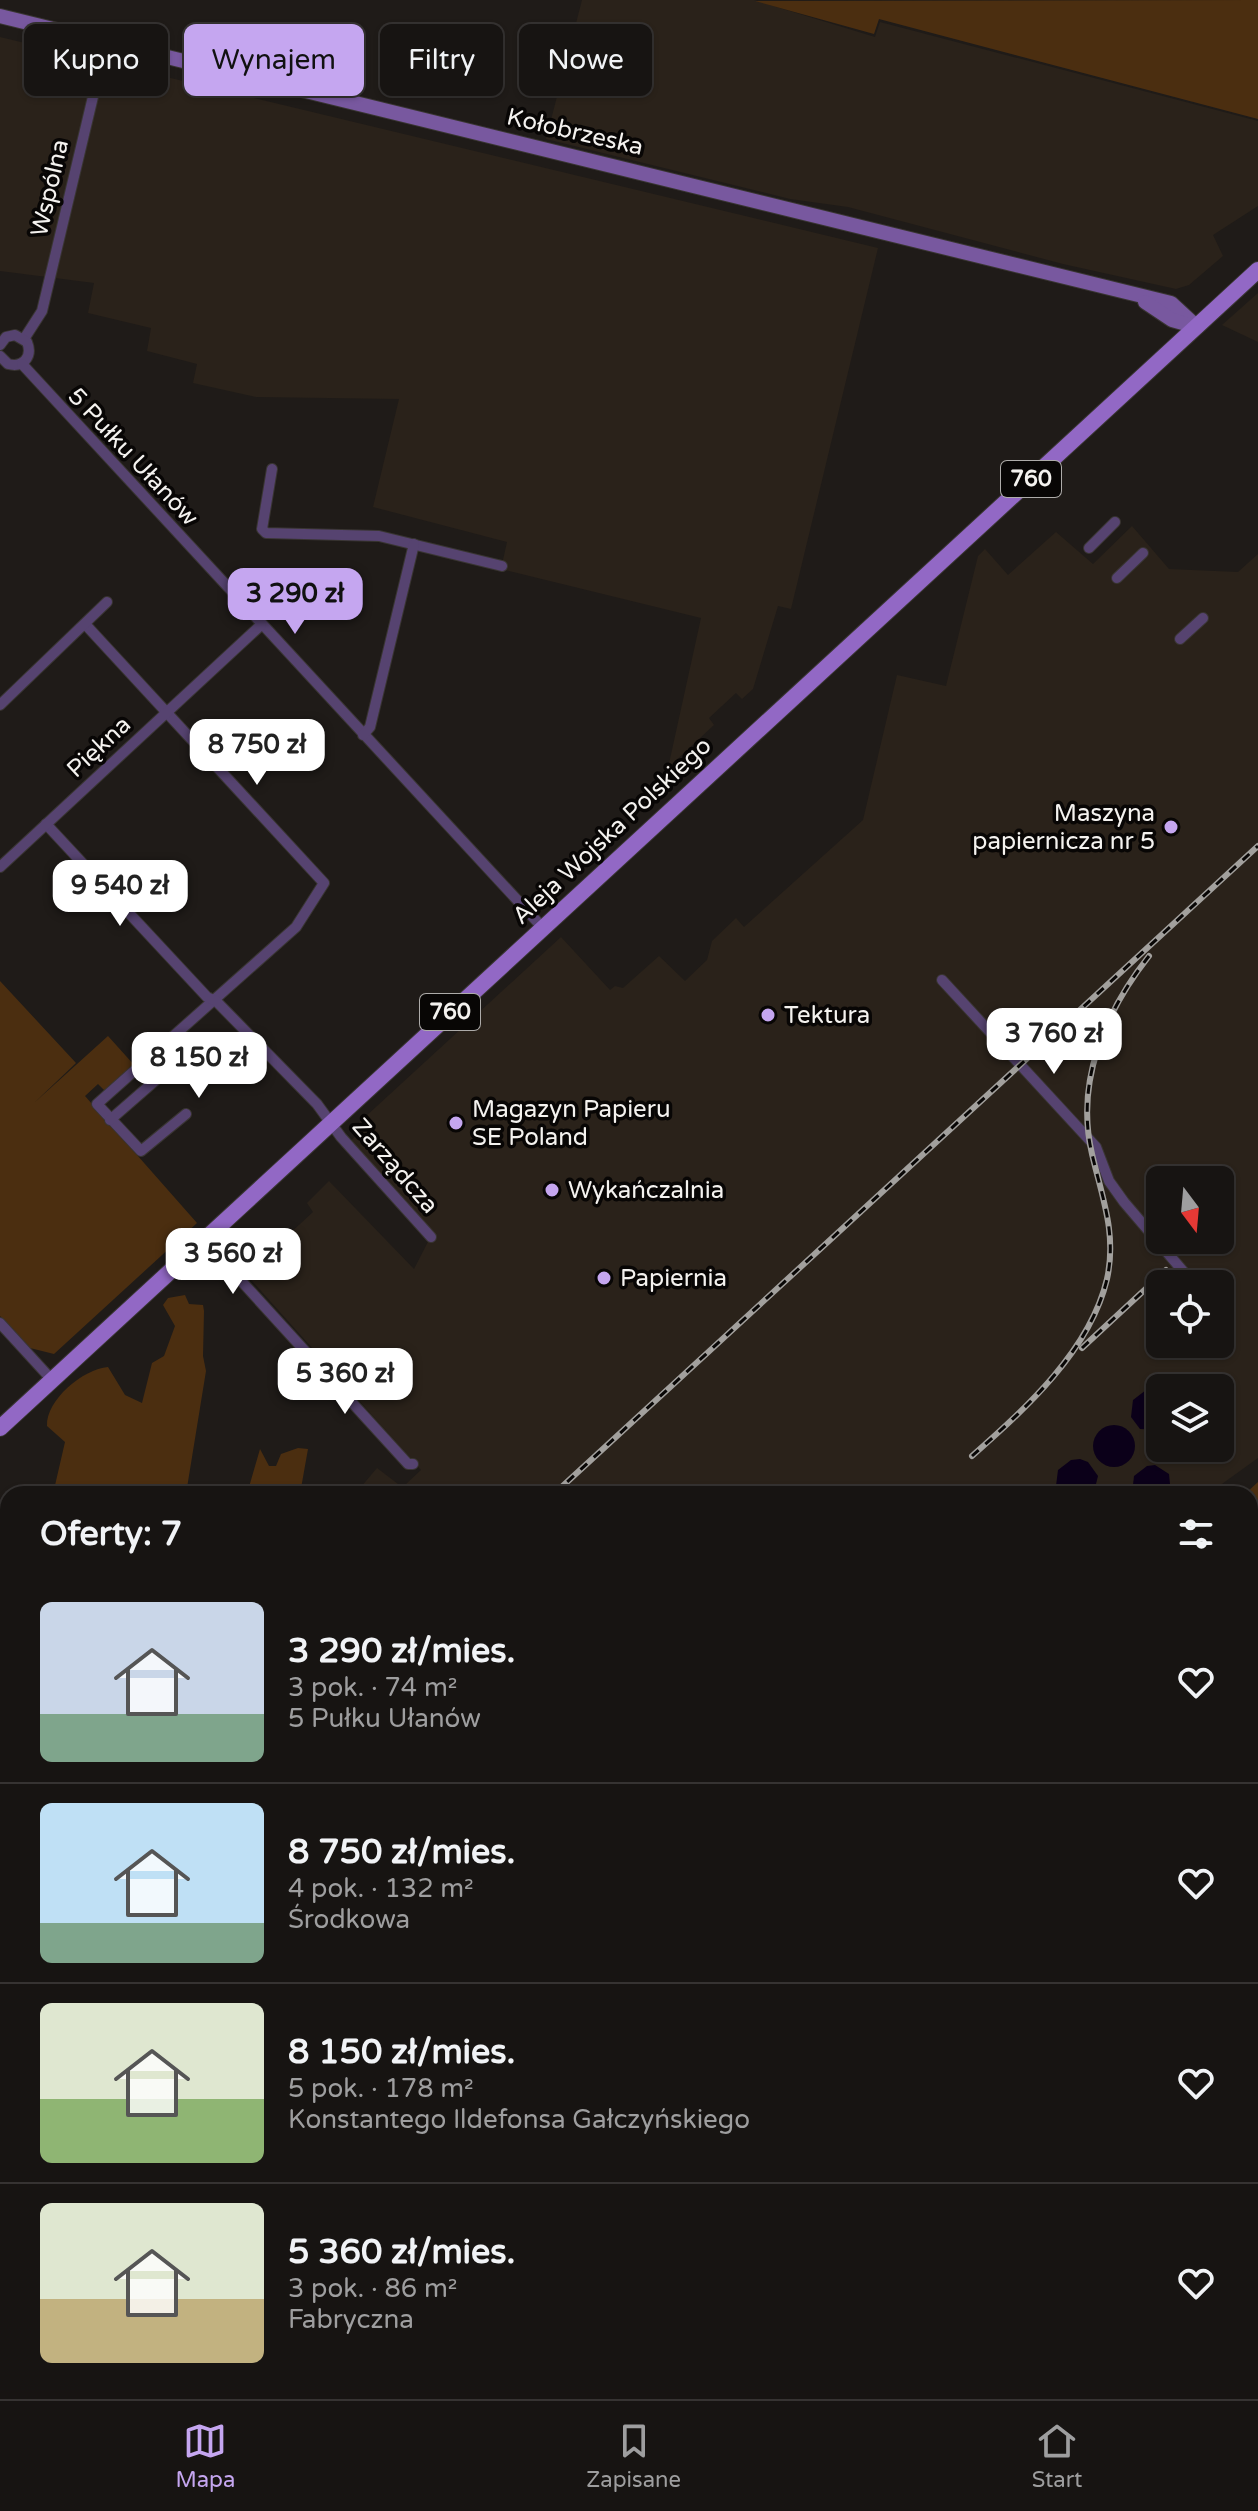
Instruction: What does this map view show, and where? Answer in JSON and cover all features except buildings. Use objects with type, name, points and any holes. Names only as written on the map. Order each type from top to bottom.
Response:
[{"type":"main road","name":"Aleja Wojska Polskiego","points":[[0,1428],[1258,270]]},
{"type":"street","name":"Kołobrzeska","points":[[0,16],[33,24]]},
{"type":"street","name":"Kołobrzeska","points":[[168,57],[722,190],[1138,297],[1172,320],[1197,327]]},
{"type":"street","name":"Wspólna","points":[[24,339],[42,311],[93,96]]},
{"type":"street","points":[[0,357],[12,366],[22,364],[29,351],[24,339],[15,335],[1,342]]},
{"type":"street","name":"5 Pułku Ułanów","points":[[22,364],[543,928]]},
{"type":"street","points":[[272,469],[264,532],[370,535],[502,566]]},
{"type":"street","points":[[1089,548],[1115,522]]},
{"type":"street","points":[[363,735],[370,727],[414,544]]},
{"type":"street","points":[[1117,578],[1143,553]]},
{"type":"street","points":[[0,705],[107,602]]},
{"type":"street","points":[[1180,639],[1203,618]]},
{"type":"street","points":[[85,624],[324,883],[296,927],[97,1104],[143,1152],[186,1114]]},
{"type":"street","name":"Piękna","points":[[0,867],[261,625]]},
{"type":"street","name":"Zarządcza","points":[[46,824],[207,997],[216,1001],[330,1121],[431,1237]]},
{"type":"street","points":[[942,980],[1096,1147],[1109,1181],[1182,1270]]},
{"type":"street","points":[[165,1046],[201,1083],[239,1053]]},
{"type":"street","points":[[110,1120],[157,1079]]},
{"type":"street","points":[[203,1239],[408,1464],[413,1464]]},
{"type":"street","points":[[0,1323],[52,1380]]},
{"type":"shaded area","points":[[582,0],[754,0],[875,37],[880,22],[1258,121],[1258,206],[1213,235],[1223,256],[1189,285],[1176,289],[1063,264],[848,207],[790,199],[546,139],[557,96],[652,96],[652,24],[576,24]]},
{"type":"shaded area","points":[[1258,0],[1258,119],[879,19],[874,34],[755,1]]},
{"type":"shaded area","points":[[0,37],[24,43],[24,96],[168,96],[168,77],[184,81],[184,96],[246,96],[878,248],[791,609],[778,606],[753,689],[742,699],[736,693],[709,718],[714,725],[668,768],[701,618],[501,569],[507,542],[373,507],[399,399],[256,397],[193,383],[197,364],[147,351],[151,328],[88,313],[94,283],[0,271]]},
{"type":"shaded area","points":[[1258,293],[1258,342],[1222,325]]},
{"type":"shaded area","points":[[1132,526],[1169,569],[1238,572],[1258,554],[1258,1458],[1219,1486],[362,1486],[377,1468],[398,1484],[406,1484],[421,1470],[246,1274],[313,1212],[307,1203],[329,1181],[414,1269],[432,1234],[350,1141],[356,1136],[352,1129],[561,937],[610,990],[615,986],[623,988],[659,956],[685,981],[707,960],[712,941],[736,918],[744,927],[863,820],[897,675],[946,686],[978,556],[985,549],[1008,575],[1056,532],[1093,564]]},
{"type":"shaded area","points":[[0,981],[76,1063],[34,1103],[108,1036],[135,1066],[106,1092],[98,1084],[85,1096],[197,1223],[54,1354],[30,1348],[0,1316]]},
{"type":"shaded area","points":[[185,1295],[189,1304],[203,1305],[204,1311],[203,1356],[206,1371],[187,1486],[55,1486],[65,1442],[47,1426],[48,1416],[59,1396],[88,1373],[108,1367],[125,1395],[142,1403],[152,1363],[164,1356],[175,1326],[163,1305],[168,1298]]},
{"type":"shaded area","points":[[1146,1390],[1146,1429],[1140,1429],[1131,1417],[1133,1400]]},
{"type":"shaded area","points":[[1114,1425],[1129,1431],[1135,1446],[1129,1461],[1114,1467],[1099,1461],[1093,1446],[1099,1431]]},
{"type":"shaded area","points":[[298,1448],[308,1449],[301,1486],[249,1486],[260,1449],[269,1466],[276,1466],[281,1454]]},
{"type":"shaded area","points":[[1071,1460],[1088,1462],[1098,1476],[1096,1486],[1056,1486],[1058,1470]]},
{"type":"shaded area","points":[[1155,1465],[1169,1474],[1170,1486],[1133,1486],[1134,1476],[1147,1466]]},
{"type":"railway","points":[[563,1486],[1258,846]]},
{"type":"railway","points":[[972,1456],[1053,1377],[1071,1354],[1098,1305],[1107,1279],[1110,1247],[1107,1216],[1088,1127],[1091,1074],[1107,1024],[1119,1000],[1149,956]]},
{"type":"railway","points":[[1082,1348],[1146,1289]]},
{"type":"place","name":"Maszyna papiernicza nr 5","points":[[1171,827]]},
{"type":"place","name":"Tektura","points":[[768,1015]]},
{"type":"place","name":"Magazyn Papieru SE Poland","points":[[456,1123]]},
{"type":"place","name":"Wykańczalnia","points":[[552,1190]]},
{"type":"place","name":"Papiernia","points":[[604,1278]]}]
